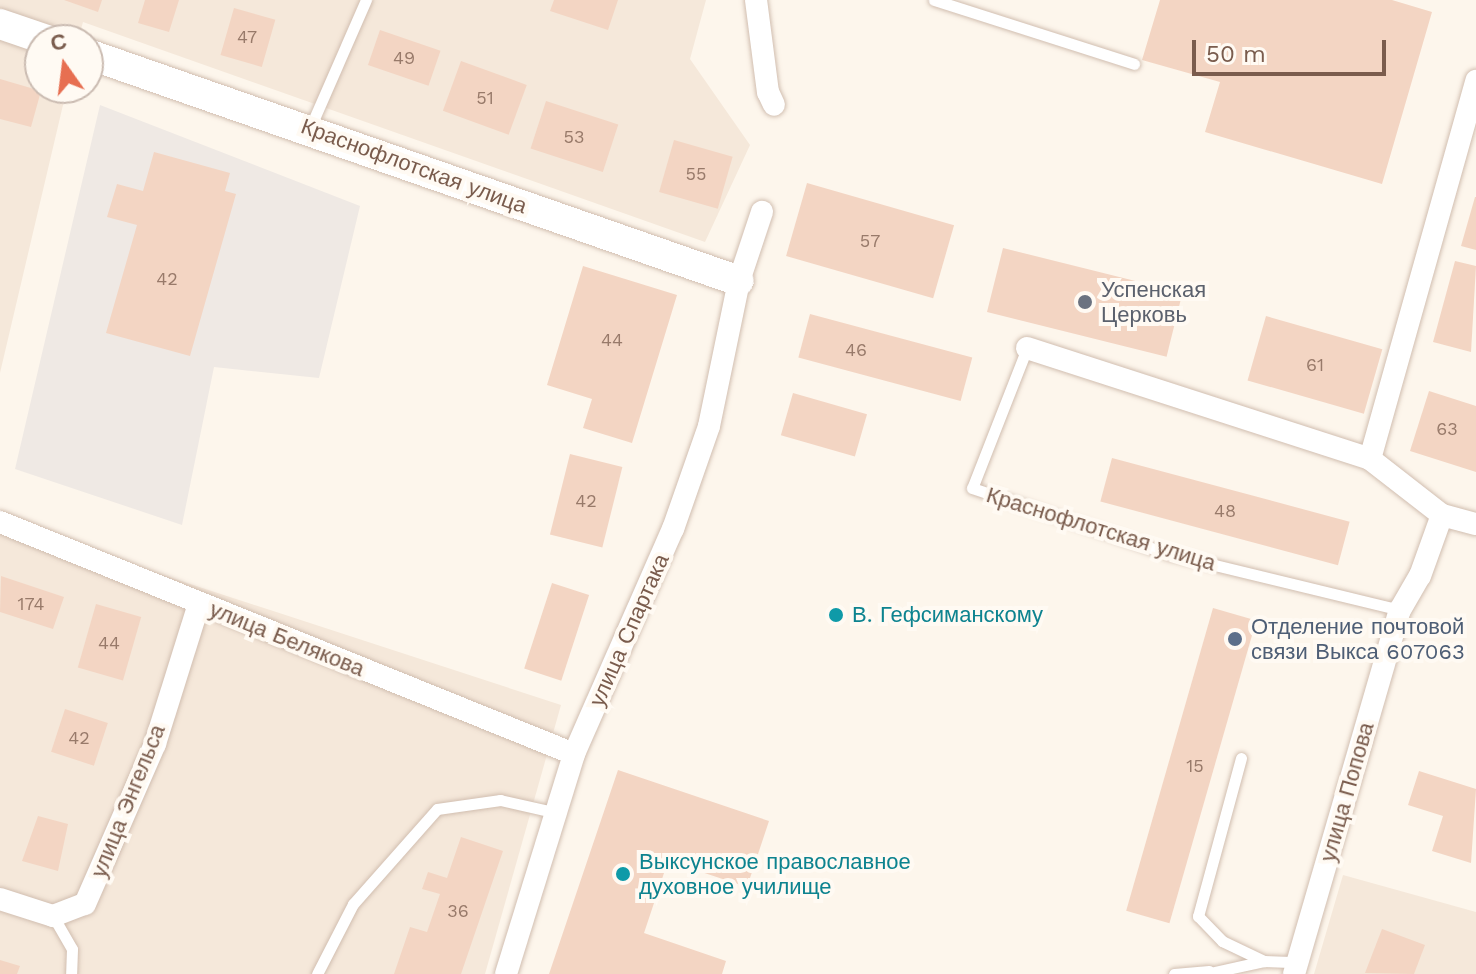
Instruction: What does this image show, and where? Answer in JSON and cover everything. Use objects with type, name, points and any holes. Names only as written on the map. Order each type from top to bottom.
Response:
[{"type":"street","points":[[756,0],[768,92],[774,105]]},
{"type":"street","points":[[0,24],[24,32]]},
{"type":"street","name":"Краснофлотская улица","points":[[104,59],[309,128],[739,281]]},
{"type":"street","points":[[1370,459],[1476,81]]},
{"type":"street","name":"улица Спартака","points":[[506,974],[553,812],[574,754],[679,515],[709,426],[739,281],[762,212]]},
{"type":"street","name":"Краснофлотская улица","points":[[1027,348],[1370,459],[1442,515]]},
{"type":"street","points":[[1442,515],[1476,524]]},
{"type":"street","name":"улица Попова","points":[[1295,968],[1400,610],[1420,576],[1442,515]]},
{"type":"street","name":"улица Белякова","points":[[0,522],[574,754]]},
{"type":"street","name":"улица Энгельса","points":[[53,916],[85,904],[155,744],[199,604]]},
{"type":"street","points":[[0,899],[53,916]]},
{"type":"lane","points":[[309,128],[366,0]]},
{"type":"lane","points":[[934,0],[1134,64]]},
{"type":"lane","name":"Краснофлотская улица","points":[[1027,348],[972,488],[1169,554],[1400,610]]},
{"type":"lane","points":[[1241,758],[1198,916],[1222,941],[1264,961],[1295,968]]},
{"type":"lane","points":[[317,974],[353,904],[437,809],[500,800],[553,812]]},
{"type":"lane","points":[[53,916],[72,949],[71,974]]},
{"type":"lane","points":[[1174,974],[1233,971],[1264,961]]},
{"type":"shaded area","points":[[0,0],[706,0],[690,59],[750,145],[705,242],[104,29],[104,24],[24,24],[24,104],[63,104],[0,373]]},
{"type":"shaded area","points":[[100,105],[360,206],[319,378],[214,367],[182,525],[15,469]]},
{"type":"shaded area","points":[[0,522],[561,705],[485,974],[0,974]]},
{"type":"shaded area","points":[[1343,875],[1476,912],[1476,974],[1314,974]]},
{"type":"building","points":[[64,0],[102,0],[98,12]]},
{"type":"building","points":[[145,0],[179,0],[169,32],[138,23]]},
{"type":"building","points":[[554,0],[618,0],[608,30],[550,11]]},
{"type":"building","points":[[1160,0],[1392,0],[1432,12],[1382,184],[1205,132],[1220,82],[1142,60]]},
{"type":"building","points":[[234,8],[275,20],[262,67],[220,55]]},
{"type":"building","points":[[380,30],[441,51],[428,86],[368,65]]},
{"type":"building","points":[[461,61],[527,85],[509,135],[443,111]]},
{"type":"building","points":[[0,79],[24,86],[24,104],[37,104],[31,127],[0,119]]},
{"type":"building","points":[[546,101],[618,124],[603,172],[531,149]]},
{"type":"building","points":[[674,140],[733,157],[718,209],[659,192]]},
{"type":"building","points":[[154,152],[230,173],[225,191],[236,194],[190,356],[106,333],[137,225],[107,217],[117,184],[143,191]]},
{"type":"building","points":[[807,183],[954,225],[933,298],[786,256]]},
{"type":"building","points":[[1476,197],[1476,250],[1461,246]]},
{"type":"building","name":"Успенская Церковь","points":[[1003,248],[1183,293],[1167,357],[987,312]]},
{"type":"building","points":[[1455,261],[1476,266],[1471,352],[1433,342]]},
{"type":"building","points":[[583,266],[677,295],[632,443],[583,428],[592,399],[547,385]]},
{"type":"building","points":[[810,314],[972,357],[961,401],[798,357]]},
{"type":"building","points":[[1266,316],[1382,349],[1364,414],[1248,380]]},
{"type":"building","points":[[1429,391],[1476,406],[1476,472],[1410,451]]},
{"type":"building","points":[[793,393],[867,414],[855,457],[781,435]]},
{"type":"building","points":[[570,454],[622,467],[602,548],[550,535]]},
{"type":"building","points":[[1112,458],[1350,522],[1338,565],[1100,501]]},
{"type":"building","points":[[1,576],[64,597],[53,629],[0,612]]},
{"type":"building","points":[[552,583],[589,595],[561,681],[524,669]]},
{"type":"building","points":[[96,604],[141,617],[123,680],[78,667]]},
{"type":"building","points":[[1213,608],[1256,620],[1169,923],[1126,911]]},
{"type":"building","points":[[65,709],[108,723],[94,766],[51,752]]},
{"type":"building","name":"Выксунское православное духовное училище","points":[[618,770],[769,821],[747,887],[668,861],[644,933],[726,961],[722,974],[549,974]]},
{"type":"building","points":[[1419,771],[1476,789],[1471,863],[1432,851],[1443,816],[1408,805]]},
{"type":"building","points":[[38,816],[68,824],[58,871],[22,861]]},
{"type":"building","points":[[461,837],[503,851],[461,974],[394,974],[410,927],[427,932],[440,894],[422,889],[428,872],[447,878]]},
{"type":"building","points":[[1382,929],[1425,945],[1414,974],[1365,973]]},
{"type":"building","points":[[0,960],[20,966],[17,974],[0,974]]},
{"type":"place","name":"Успенская Церковь","points":[[1085,302]]},
{"type":"place","name":"В. Гефсиманскому","points":[[836,615]]},
{"type":"place","name":"Отделение почтовой связи Выкса 607063","points":[[1235,639]]},
{"type":"place","name":"Выксунское православное духовное училище","points":[[623,874]]}]
